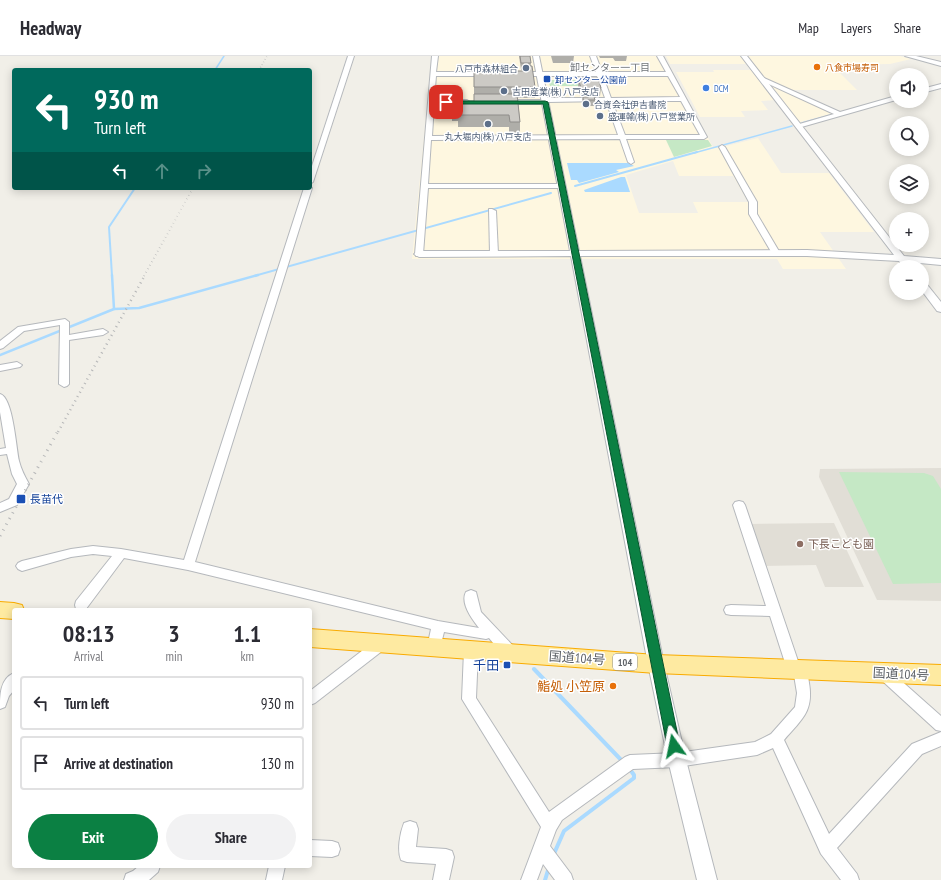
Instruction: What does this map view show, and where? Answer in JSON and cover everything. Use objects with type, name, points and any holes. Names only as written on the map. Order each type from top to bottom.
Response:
[{"type":"highway","points":[[0,610],[12,611]]},
{"type":"highway","name":"国道104号","points":[[312,638],[656,664],[941,675]]},
{"type":"street","points":[[312,176],[351,56]]},
{"type":"street","points":[[435,56],[419,254],[776,253],[834,254],[941,262]]},
{"type":"street","points":[[536,56],[656,664],[677,760],[707,880]]},
{"type":"street","points":[[593,56],[631,162]]},
{"type":"street","points":[[429,138],[704,137],[660,56]]},
{"type":"street","points":[[744,56],[902,258]]},
{"type":"street","points":[[908,56],[941,63]]},
{"type":"street","points":[[916,56],[941,63]]},
{"type":"street","points":[[434,74],[494,74]]},
{"type":"street","points":[[509,74],[670,74]]},
{"type":"street","points":[[762,79],[840,114]]},
{"type":"street","points":[[929,89],[941,86]]},
{"type":"street","points":[[500,102],[684,99]]},
{"type":"street","points":[[798,126],[889,100]]},
{"type":"street","points":[[432,102],[477,102]]},
{"type":"street","points":[[722,146],[753,202],[753,214],[776,253]]},
{"type":"street","points":[[425,186],[562,186]]},
{"type":"street","points":[[188,565],[307,190]]},
{"type":"street","points":[[492,211],[494,254]]},
{"type":"street","points":[[929,293],[941,309]]},
{"type":"street","points":[[0,346],[21,329],[65,322],[64,384]]},
{"type":"street","points":[[64,338],[103,332]]},
{"type":"street","points":[[0,368],[17,365]]},
{"type":"street","points":[[0,397],[6,417],[11,450],[17,473],[23,484],[13,502],[0,508]]},
{"type":"street","points":[[0,452],[11,450]]},
{"type":"street","points":[[529,880],[549,826],[556,815],[630,762],[677,760],[757,748],[776,739],[802,709],[804,694],[797,669],[739,505]]},
{"type":"street","points":[[22,566],[93,550],[121,553],[188,565],[438,626],[486,634],[490,632]]},
{"type":"street","points":[[81,605],[121,553]]},
{"type":"street","points":[[471,595],[475,614],[490,632],[512,654]]},
{"type":"street","points":[[731,610],[775,610]]},
{"type":"street","points":[[434,648],[438,626]]},
{"type":"street","points":[[312,697],[381,644]]},
{"type":"street","points":[[471,651],[469,699],[549,826]]},
{"type":"street","points":[[882,673],[941,725]]},
{"type":"street","points":[[0,703],[3,693],[12,682]]},
{"type":"street","points":[[776,739],[827,848],[851,880]]},
{"type":"street","points":[[827,848],[917,749],[941,739]]},
{"type":"street","points":[[410,829],[407,854],[446,857],[441,880]]},
{"type":"street","points":[[312,848],[332,849]]},
{"type":"street","points":[[541,848],[565,880]]},
{"type":"street","points":[[132,880],[138,878],[150,868]]},
{"type":"street","points":[[274,880],[277,868]]},
{"type":"shaded area","points":[[432,56],[663,56],[713,147],[718,148],[758,138],[781,173],[829,173],[874,232],[820,232],[846,269],[783,269],[777,259],[412,259]],"holes":[[[673,161],[679,176],[733,176],[748,202],[693,202],[698,213],[639,213],[626,175]]]},
{"type":"shaded area","points":[[666,56],[741,56],[746,64],[670,64]]},
{"type":"shaded area","points":[[747,56],[900,56],[911,59],[890,64],[832,65],[857,90],[790,90],[764,78]]},
{"type":"shaded area","points":[[713,70],[751,70],[775,100],[761,101],[768,110],[741,111],[745,117],[700,117],[676,72],[714,72]]},
{"type":"shaded area","points":[[769,83],[834,113],[800,122]]},
{"type":"shaded area","points":[[941,468],[941,601],[877,600],[819,477],[820,469]]},
{"type":"shaded area","name":"下長こども園","points":[[834,523],[864,587],[825,587],[816,565],[763,566],[749,524]]},
{"type":"green space","points":[[548,80],[596,80],[598,86],[550,86]]},
{"type":"green space","points":[[666,140],[708,140],[712,146],[674,157]]},
{"type":"green space","points":[[839,472],[924,473],[933,476],[941,489],[941,583],[893,584]]},
{"type":"water","points":[[567,163],[629,163],[634,166],[616,170],[619,172],[579,183],[577,180],[571,180]]},
{"type":"water","points":[[621,177],[625,177],[630,192],[585,192],[584,190]]},
{"type":"building","points":[[520,56],[530,56],[531,63],[521,63]]},
{"type":"building","points":[[522,66],[532,66],[535,87],[474,87],[474,71],[523,71]]},
{"type":"building","points":[[578,78],[598,78],[601,88],[581,88]]},
{"type":"building","points":[[474,94],[517,94],[520,122],[510,122],[509,115],[458,115],[458,109],[452,109],[452,101],[474,101]]},
{"type":"building","points":[[583,97],[594,97],[595,100],[583,100]]},
{"type":"waterway","points":[[216,68],[224,56]]},
{"type":"waterway","points":[[802,123],[831,115]]},
{"type":"waterway","points":[[694,153],[792,126]]},
{"type":"waterway","points":[[575,186],[697,152]]},
{"type":"waterway","points":[[112,276],[109,227],[134,190]]},
{"type":"waterway","points":[[254,276],[551,193]]},
{"type":"waterway","points":[[112,275],[114,309]]},
{"type":"waterway","points":[[114,309],[139,308],[258,275]]},
{"type":"waterway","points":[[0,355],[114,309]]},
{"type":"waterway","points":[[534,669],[624,763]]},
{"type":"waterway","points":[[553,856],[564,831],[634,778],[634,775],[629,768]]},
{"type":"waterway","points":[[545,880],[549,867]]},
{"type":"railway","points":[[260,68],[267,56]]},
{"type":"railway","points":[[144,276],[192,190]]},
{"type":"railway","points":[[58,432],[145,275]]},
{"type":"railway","points":[[0,536],[58,431]]},
{"type":"place","name":"八食市場寿司","points":[[817,67]]},
{"type":"place","name":"八戸市森林組合","points":[[526,68]]},
{"type":"place","name":"卸センター公園前","points":[[547,79]]},
{"type":"place","name":"DCM","points":[[706,88]]},
{"type":"place","name":"吉田産業(株) 八戸支店","points":[[504,91]]},
{"type":"place","name":"合資会社伊吉書院","points":[[586,104]]},
{"type":"place","name":"盛運輸(株) 八戸営業所","points":[[600,116]]},
{"type":"place","name":"丸大堀内(株) 八戸支店","points":[[488,124]]},
{"type":"place","name":"長苗代","points":[[21,499]]},
{"type":"place","name":"下長こども園","points":[[800,544]]},
{"type":"place","name":"千田","points":[[507,665]]},
{"type":"place","name":"鮨処 小笠原","points":[[613,686]]},
{"type":"district","name":"卸センター一丁目","points":[[610,67]]},
{"type":"route","points":[[446,102],[545,102],[656,664],[674,746]]}]
